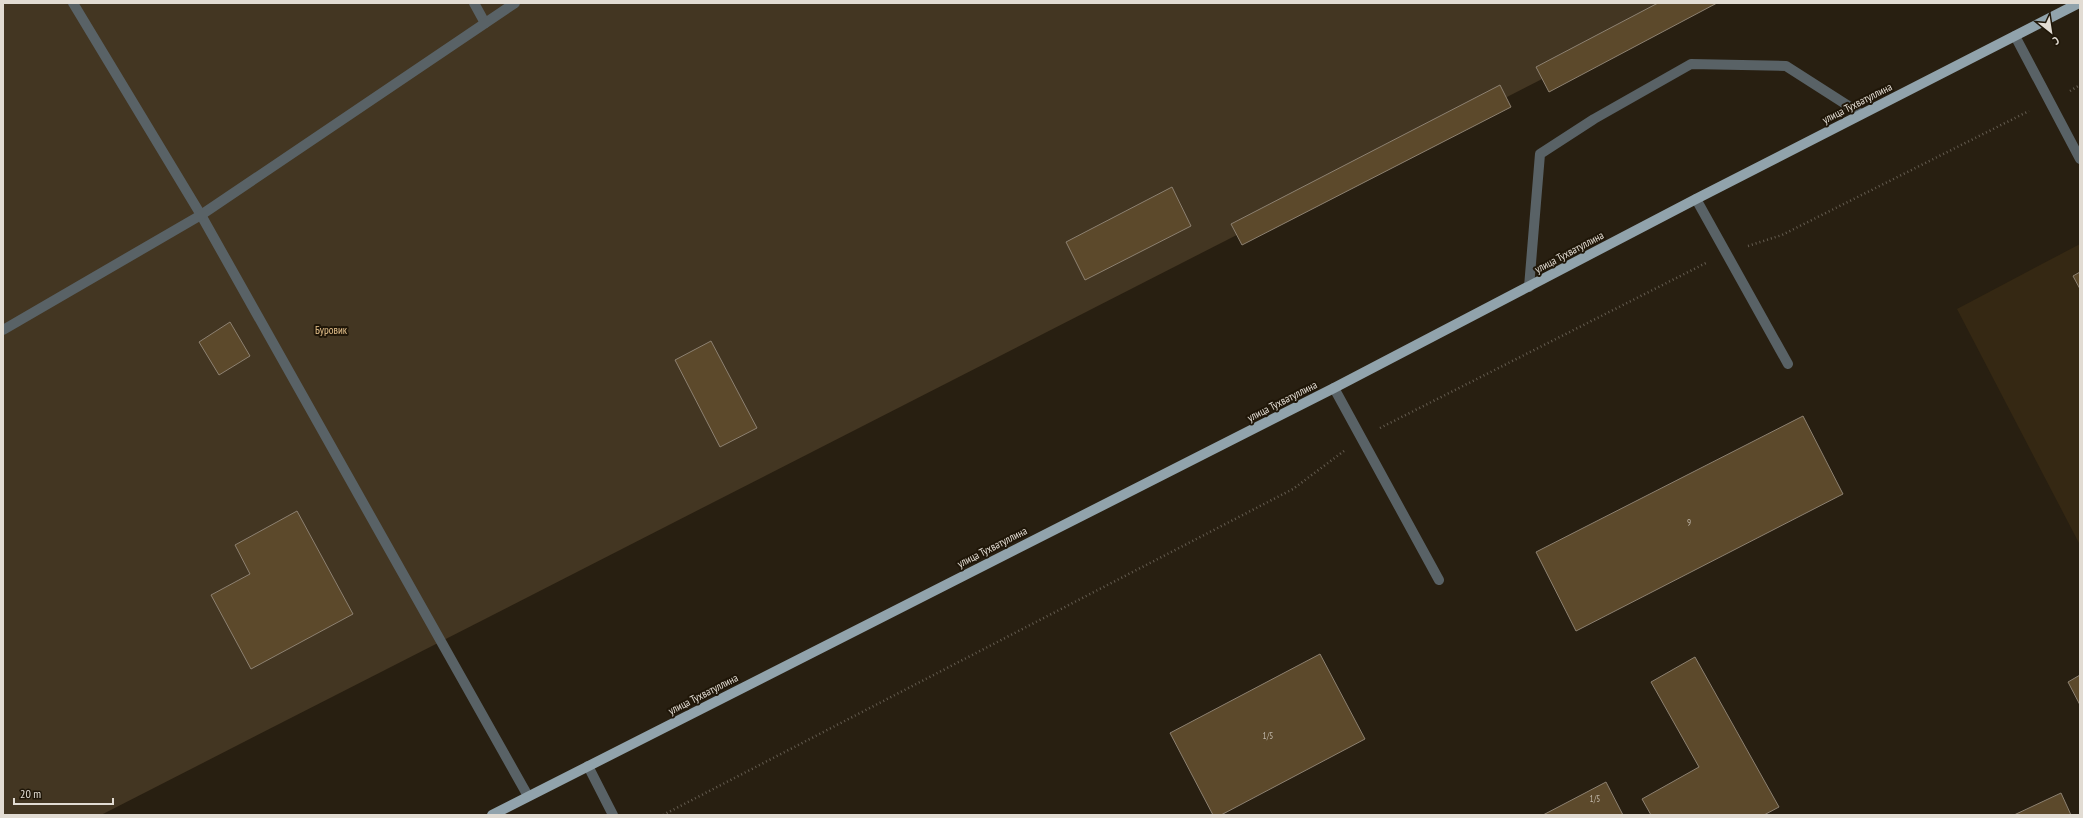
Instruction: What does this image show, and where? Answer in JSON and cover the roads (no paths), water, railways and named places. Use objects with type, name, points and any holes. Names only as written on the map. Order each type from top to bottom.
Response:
[{"type":"main road","name":"улица Тухватуллина","points":[[492,815],[1334,388],[1696,199],[2079,3]]},
{"type":"street","points":[[73,3],[201,215],[528,796]]},
{"type":"street","points":[[474,3],[485,23]]},
{"type":"street","points":[[3,330],[201,215],[515,3]]},
{"type":"street","points":[[2015,36],[2080,159]]},
{"type":"street","points":[[1528,287],[1540,154],[1594,119],[1691,64],[1786,66],[1861,114]]},
{"type":"street","points":[[1696,199],[1788,364]]},
{"type":"street","points":[[1334,388],[1439,580]]},
{"type":"street","points":[[588,766],[613,815]]},
{"type":"park label","name":"Буровик","points":[[331,330]]}]
